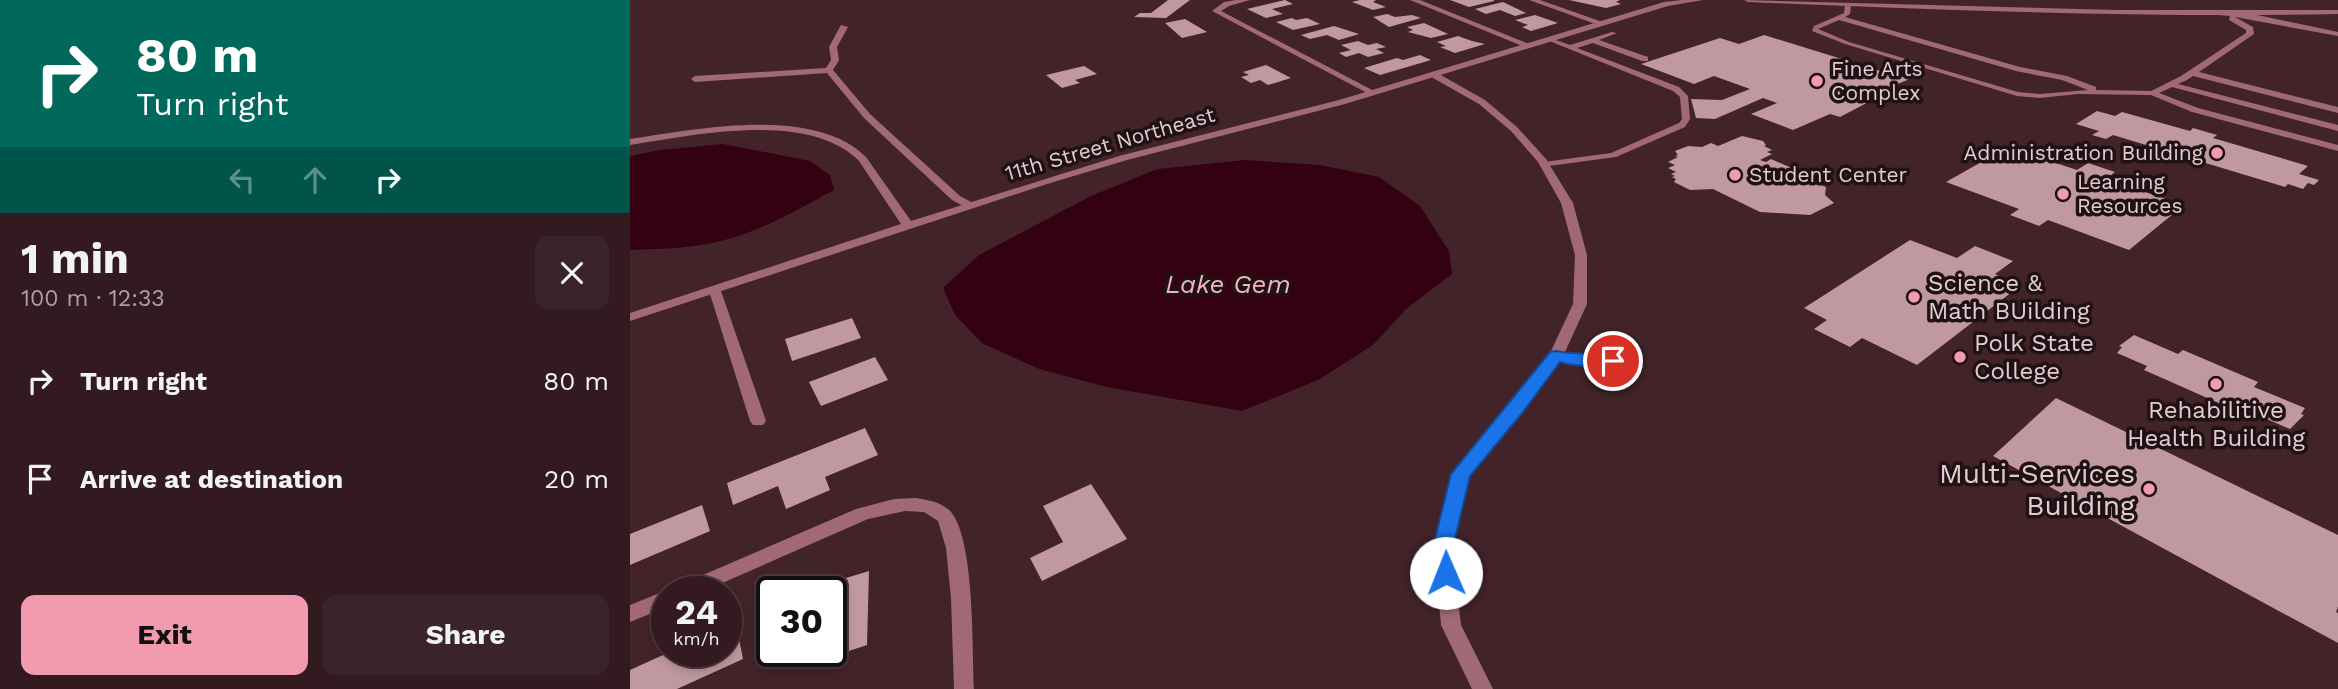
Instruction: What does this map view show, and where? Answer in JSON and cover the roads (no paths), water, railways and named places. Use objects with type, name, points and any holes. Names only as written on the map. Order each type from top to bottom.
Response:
[{"type":"street","points":[[1246,0],[1227,4],[1216,11],[1374,93]]},
{"type":"street","points":[[1414,0],[1531,46]]},
{"type":"street","points":[[1533,0],[1604,24]]},
{"type":"street","name":"11th Street Northeast","points":[[630,317],[968,205],[1123,158],[1436,76],[1670,2],[1699,0]]},
{"type":"street","points":[[1748,0],[1848,5],[2221,13],[2338,12]]},
{"type":"street","points":[[2221,13],[2257,17],[2338,34]]},
{"type":"street","points":[[2189,76],[2250,34],[2250,29],[2221,13]]},
{"type":"street","points":[[830,69],[835,60],[833,47],[844,27]]},
{"type":"street","points":[[695,79],[830,69]]},
{"type":"street","points":[[830,69],[867,116],[956,198],[968,205]]},
{"type":"street","points":[[1436,76],[1482,102],[1514,129],[1544,165],[1567,203],[1581,255],[1580,304],[1556,356],[1517,408],[1461,474],[1443,547],[1451,625],[1483,689]]},
{"type":"street","points":[[2189,76],[2338,110]]},
{"type":"street","points":[[630,142],[751,129],[798,131],[829,137],[856,152],[908,225]]},
{"type":"street","points":[[715,291],[758,421]]},
{"type":"street","points":[[719,576],[862,514],[887,507],[919,505],[930,508],[944,516],[952,528],[956,553],[964,689]]},
{"type":"street","points":[[630,614],[651,605]]},
{"type":"lane","points":[[1848,5],[1847,14],[1814,30],[1847,43],[2017,94],[2040,96],[2100,92],[2152,93],[2195,110],[2338,148]]},
{"type":"lane","points":[[1841,18],[2019,69],[2064,78],[2100,92]]},
{"type":"lane","points":[[1570,48],[1614,33]]},
{"type":"lane","points":[[1544,165],[1613,155],[1682,125],[1686,119],[1684,96],[1676,89],[1550,40]]},
{"type":"lane","points":[[1592,40],[1645,59]]},
{"type":"lane","points":[[2152,93],[2189,76]]},
{"type":"lane","points":[[2174,85],[2338,128]]},
{"type":"lane","points":[[1556,356],[1571,360],[1633,361]]},
{"type":"water","points":[[723,144],[810,161],[830,175],[834,190],[771,223],[732,238],[694,246],[630,250],[630,156],[660,150]]},
{"type":"water","name":"Lake Gem","points":[[1245,160],[1320,165],[1379,177],[1420,206],[1449,251],[1452,274],[1406,309],[1373,345],[1320,379],[1242,411],[1107,387],[1039,369],[982,343],[955,315],[943,288],[979,255],[1091,196],[1157,169]]},
{"type":"place","name":"Fine Arts Complex","points":[[1817,81]]},
{"type":"place","name":"Administration Building","points":[[2217,153]]},
{"type":"place","name":"Student Center","points":[[1735,175]]},
{"type":"place","name":"Learning Resources","points":[[2063,194]]},
{"type":"place","name":"Science & Math BUilding","points":[[1914,297]]},
{"type":"place","name":"Polk State College","points":[[1960,357]]},
{"type":"place","name":"Rehabilitive Health Building","points":[[2216,384]]},
{"type":"place","name":"Multi-Services Building","points":[[2149,489]]}]
